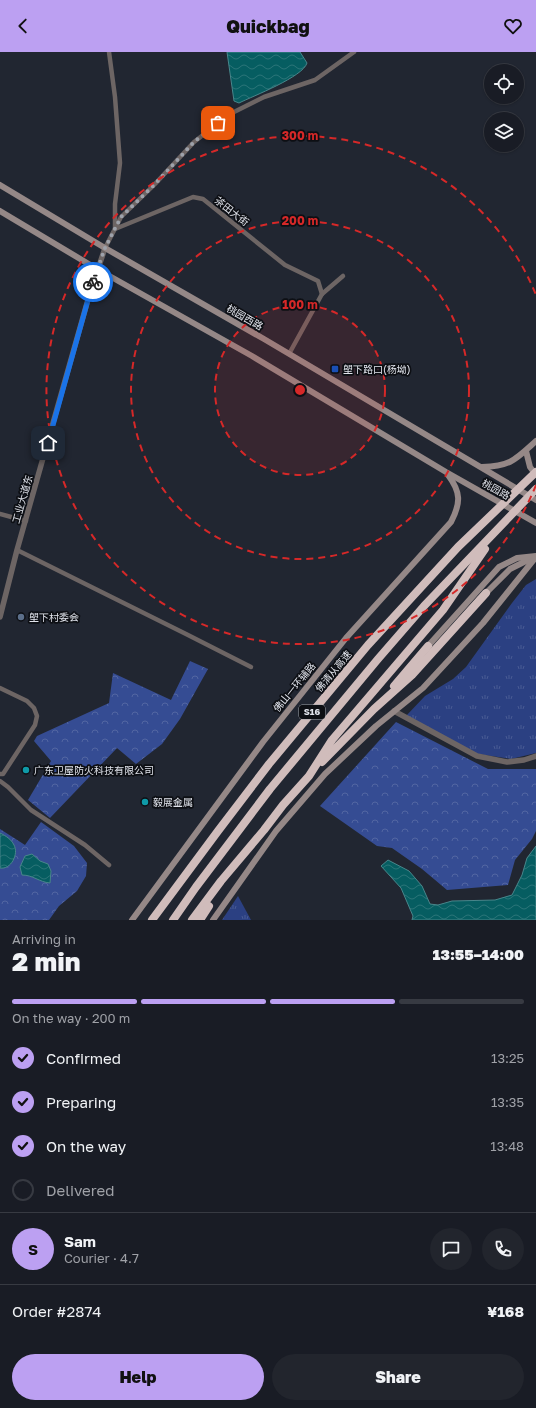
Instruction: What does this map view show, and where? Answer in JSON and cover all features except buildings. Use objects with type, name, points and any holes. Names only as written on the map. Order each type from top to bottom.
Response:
[{"type":"highway","name":"佛清从高速","points":[[152,920],[218,830],[304,720],[382,628],[458,547],[536,473]]},
{"type":"highway","name":"S16","points":[[173,920],[270,789],[306,744],[398,635],[536,489]]},
{"type":"highway","points":[[309,776],[332,740],[443,610],[499,528]]},
{"type":"highway","points":[[374,709],[412,675],[486,593]]},
{"type":"highway","points":[[192,920],[221,881],[283,805],[374,709],[428,646]]},
{"type":"highway","points":[[200,920],[242,857]]},
{"type":"main road","name":"桃园西路","points":[[0,185],[480,467]]},
{"type":"main road","points":[[0,211],[97,269],[252,356],[446,472]]},
{"type":"main road","points":[[480,467],[499,466],[510,463],[536,441]]},
{"type":"main road","points":[[526,451],[530,467],[536,473]]},
{"type":"main road","name":"桃园路","points":[[480,467],[536,500]]},
{"type":"main road","name":"桃园路","points":[[446,472],[536,523]]},
{"type":"main road","name":"佛山一环辅路","points":[[132,920],[263,742],[346,638],[451,522],[459,502],[454,483],[446,472]]},
{"type":"main road","points":[[486,593],[510,569],[536,556]]},
{"type":"main road","points":[[428,646],[498,567],[517,558],[536,556]]},
{"type":"main road","points":[[213,920],[281,825],[326,774],[394,711],[423,688],[483,623],[536,556]]},
{"type":"street","points":[[109,52],[115,97],[120,163],[115,204],[115,229]]},
{"type":"street","points":[[105,248],[121,217],[155,184],[194,142],[230,114],[264,97],[315,80],[354,52]]},
{"type":"street","name":"茶田大街","points":[[115,229],[193,197],[203,199],[285,265],[318,282],[322,294]]},
{"type":"street","name":"工业大道东","points":[[0,617],[17,550],[97,269],[105,248]]},
{"type":"street","points":[[289,354],[322,294],[343,276]]},
{"type":"street","points":[[0,514],[26,520]]},
{"type":"street","points":[[17,550],[251,667]]},
{"type":"street","points":[[0,688],[27,701],[34,708],[37,716],[35,725],[3,774],[0,774]]},
{"type":"street","points":[[394,711],[477,756],[508,762],[524,760],[536,756]]},
{"type":"street","points":[[0,781],[31,810],[85,845],[109,865]]},
{"type":"green space","points":[[536,579],[536,753],[511,759],[478,754],[406,716],[425,696],[453,679],[466,667],[526,585]]},
{"type":"green space","points":[[190,661],[208,669],[180,719],[162,744],[136,764],[117,748],[50,818],[28,800],[51,761],[34,741],[37,736],[109,703],[113,673],[171,700]]},
{"type":"green space","points":[[396,722],[488,769],[536,769],[536,831],[532,839],[515,860],[508,885],[447,890],[422,869],[392,848],[377,846],[320,806]]},
{"type":"green space","points":[[41,822],[74,846],[87,863],[86,876],[77,891],[59,906],[49,920],[0,920],[0,829],[25,845]]},
{"type":"green space","points":[[238,896],[251,920],[222,920]]},
{"type":"water","points":[[227,52],[300,52],[307,63],[297,74],[287,80],[239,103],[234,101]]},
{"type":"water","points":[[0,833],[10,839],[15,849],[15,857],[13,861],[8,867],[4,868],[0,868]]},
{"type":"water","points":[[536,846],[536,920],[412,920],[413,916],[401,888],[381,866],[388,860],[409,871],[422,886],[430,904],[438,905],[452,901],[495,900],[512,895],[522,875],[527,858]]},
{"type":"water","points":[[32,854],[40,861],[48,864],[51,871],[50,883],[22,875],[20,867],[25,856]]},
{"type":"way so far","points":[[93,282],[105,248],[121,217],[155,184],[194,142],[218,123]]},
{"type":"place","name":"塱下路口(杨坳)","points":[[335,369]]},
{"type":"place","name":"塱下村委会","points":[[21,617]]},
{"type":"place","name":"广东卫屋防火科技有限公司","points":[[26,770]]},
{"type":"place","name":"毅展金属","points":[[145,802]]},
{"type":"route","points":[[48,443],[93,282]]}]
